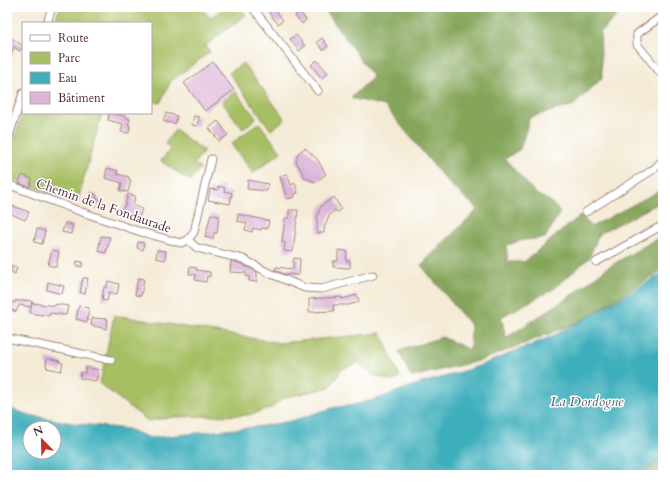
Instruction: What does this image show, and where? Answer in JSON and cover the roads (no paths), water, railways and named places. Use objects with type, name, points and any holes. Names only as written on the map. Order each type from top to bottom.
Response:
[{"type":"street","points":[[47,22],[52,7]]},
{"type":"street","points":[[252,7],[318,91]]},
{"type":"street","points":[[663,15],[637,34],[637,44],[663,76]]},
{"type":"street","points":[[7,142],[22,97]]},
{"type":"street","points":[[188,240],[194,232],[211,159]]},
{"type":"street","points":[[586,212],[654,169],[663,160]]},
{"type":"street","name":"Chemin de la Fondaurade","points":[[7,184],[141,232],[181,243],[188,240],[197,248],[242,259],[269,273],[305,288],[322,289],[374,275]]},
{"type":"street","points":[[596,262],[663,225]]},
{"type":"street","points":[[7,338],[111,360]]},
{"type":"water","name":"La Dordogne","points":[[663,273],[663,458],[637,475],[7,475],[7,408],[29,415],[56,420],[22,420],[22,460],[62,460],[62,421],[127,429],[150,438],[263,426],[291,421],[332,408],[374,400],[415,385],[479,366],[553,336]]}]
